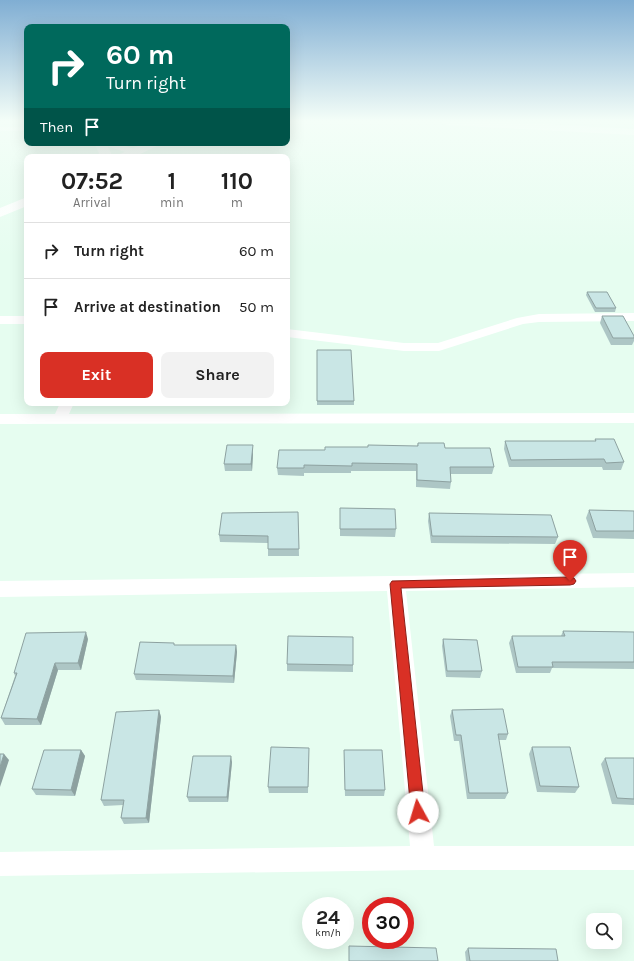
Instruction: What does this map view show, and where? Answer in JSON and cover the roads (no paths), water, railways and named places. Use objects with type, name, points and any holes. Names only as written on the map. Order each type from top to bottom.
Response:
[{"type":"street","points":[[0,213],[24,202]]},
{"type":"street","points":[[290,333],[404,347],[439,347],[521,321],[533,319],[634,317]]},
{"type":"street","points":[[0,320],[24,320]]},
{"type":"street","points":[[60,418],[66,406]]},
{"type":"street","points":[[0,419],[634,418]]},
{"type":"street","points":[[0,589],[634,580]]},
{"type":"street","points":[[396,584],[422,858]]},
{"type":"street","points":[[0,864],[422,858],[634,858]]}]
